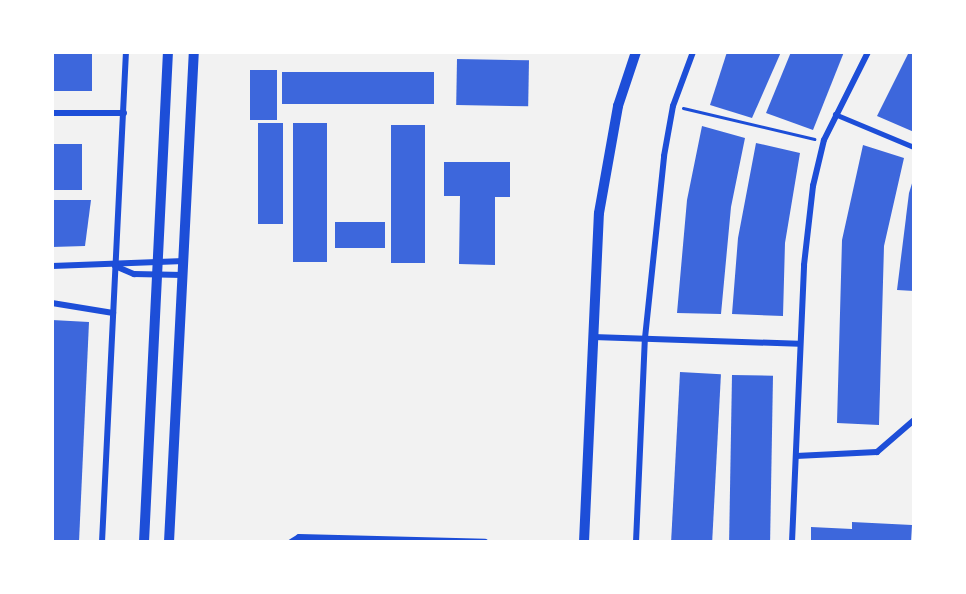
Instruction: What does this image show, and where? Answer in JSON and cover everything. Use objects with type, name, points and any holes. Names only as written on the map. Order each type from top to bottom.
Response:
[{"type":"street","points":[[102,542],[126,52]]},
{"type":"street","points":[[144,542],[168,52]]},
{"type":"street","points":[[168,542],[195,52]]},
{"type":"street","points":[[584,542],[591,337],[599,213],[618,106],[636,52]]},
{"type":"street","points":[[636,542],[645,339],[673,106],[693,52]]},
{"type":"street","points":[[792,542],[799,344],[813,186],[824,141],[835,114],[868,52]]},
{"type":"street","points":[[52,113],[124,113]]},
{"type":"street","points":[[52,266],[115,266],[159,260],[184,261]]},
{"type":"street","points":[[115,266],[134,274],[183,275]]},
{"type":"street","points":[[52,303],[113,313]]},
{"type":"street","points":[[591,337],[799,344]]},
{"type":"street","points":[[796,456],[877,452],[914,420]]},
{"type":"street","points":[[291,542],[299,537],[485,542]]},
{"type":"lane","points":[[835,114],[914,147]]},
{"type":"path","points":[[673,106],[824,141]]},
{"type":"building","points":[[52,52],[92,52],[92,91],[52,91]]},
{"type":"building","points":[[727,52],[781,52],[752,118],[710,105]]},
{"type":"building","points":[[791,52],[844,52],[813,130],[766,113]]},
{"type":"building","points":[[909,52],[914,52],[914,132],[877,116]]},
{"type":"building","points":[[457,59],[529,60],[528,106],[456,105]]},
{"type":"building","points":[[250,70],[277,70],[277,120],[250,120]]},
{"type":"building","points":[[282,72],[434,72],[434,104],[282,104]]},
{"type":"building","points":[[258,123],[283,123],[283,224],[258,224]]},
{"type":"building","points":[[293,123],[327,123],[327,262],[293,262]]},
{"type":"building","points":[[391,125],[425,125],[425,263],[391,263]]},
{"type":"building","points":[[702,126],[745,138],[731,207],[721,314],[677,313],[687,200]]},
{"type":"building","points":[[756,143],[800,153],[785,243],[783,316],[732,314],[738,238]]},
{"type":"building","points":[[52,144],[82,144],[82,190],[52,190]]},
{"type":"building","points":[[863,145],[904,158],[884,246],[879,425],[837,423],[842,240]]},
{"type":"building","points":[[444,162],[510,162],[510,197],[495,197],[495,265],[459,264],[460,196],[444,196]]},
{"type":"building","points":[[914,177],[914,291],[897,290],[909,193]]},
{"type":"building","points":[[52,200],[91,200],[85,246],[52,247]]},
{"type":"building","points":[[335,222],[385,222],[385,248],[335,248]]},
{"type":"building","points":[[52,320],[89,322],[79,542],[52,542]]},
{"type":"building","points":[[680,372],[721,374],[712,542],[671,542]]},
{"type":"building","points":[[732,375],[773,376],[770,542],[729,542]]},
{"type":"building","points":[[852,522],[912,525],[911,542],[811,542],[811,527],[852,529]]}]
